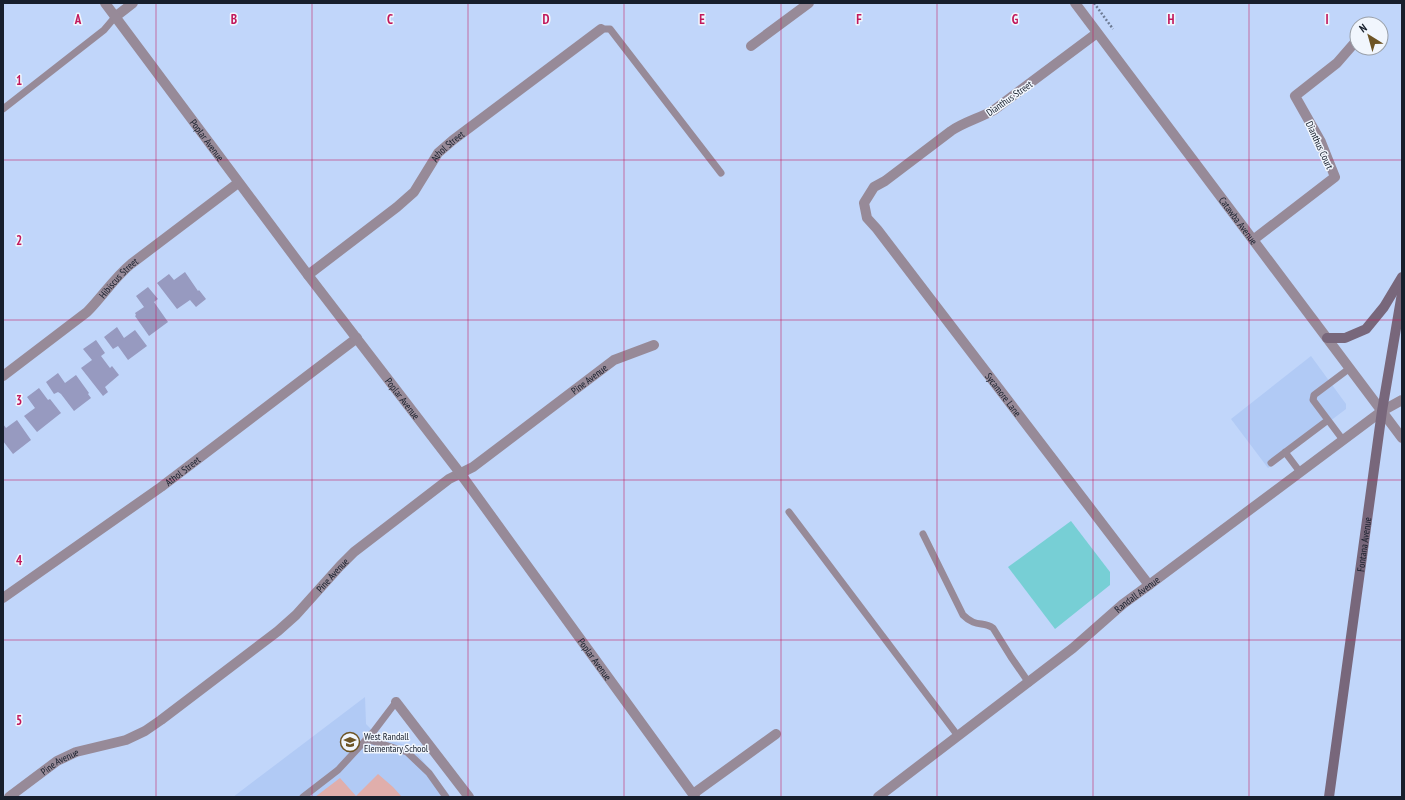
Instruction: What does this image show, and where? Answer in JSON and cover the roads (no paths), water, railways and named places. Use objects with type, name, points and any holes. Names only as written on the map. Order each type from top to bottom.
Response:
[{"type":"main road","points":[[1327,338],[1345,338],[1366,329],[1384,307],[1402,277]]},
{"type":"main road","name":"Fontana Avenue","points":[[1329,797],[1382,411],[1402,293]]},
{"type":"street","name":"Poplar Avenue","points":[[105,3],[238,183],[460,473],[694,796]]},
{"type":"street","points":[[115,17],[133,3]]},
{"type":"street","points":[[751,46],[809,3]]},
{"type":"street","name":"Catawba Avenue","points":[[1074,3],[1402,438]]},
{"type":"street","name":"Athol Street","points":[[308,275],[397,207],[414,192],[438,153],[453,140],[601,29]]},
{"type":"street","name":"Dianthus Street","points":[[864,202],[874,187],[885,181],[950,131],[994,110],[1097,33]]},
{"type":"street","name":"Dianthus Court","points":[[1252,240],[1335,177],[1321,142],[1295,96],[1337,63],[1349,49]]},
{"type":"street","name":"Hibiscus Street","points":[[3,376],[87,312],[131,264],[238,183]]},
{"type":"street","name":"Sycamore Lane","points":[[864,202],[867,218],[877,229],[1149,584]]},
{"type":"street","name":"Athol Street","points":[[3,598],[161,487],[357,338]]},
{"type":"street","name":"Pine Avenue","points":[[9,797],[57,761],[76,752],[126,740],[145,731],[161,720],[278,631],[296,615],[354,552],[449,479],[473,467],[614,360],[654,345]]},
{"type":"street","name":"Randall Avenue","points":[[878,797],[1029,683],[1149,584],[1382,411],[1402,400]]},
{"type":"street","points":[[396,702],[469,797]]},
{"type":"street","points":[[694,796],[776,734]]},
{"type":"lane","points":[[3,109],[104,30],[115,17]]},
{"type":"lane","points":[[601,29],[610,29],[721,173]]},
{"type":"lane","points":[[1343,440],[1313,400],[1314,395],[1350,368]]},
{"type":"lane","points":[[1271,463],[1328,420]]},
{"type":"lane","points":[[1285,452],[1300,472]]},
{"type":"lane","points":[[789,512],[958,736]]},
{"type":"lane","points":[[923,534],[963,615],[970,622],[980,625],[989,625],[993,628],[1029,683]]},
{"type":"lane","points":[[303,797],[338,770],[396,702]]},
{"type":"lane","points":[[366,739],[407,752],[428,773],[446,797]]},
{"type":"place","name":"West Randall Elementary School","points":[[350,742]]}]
